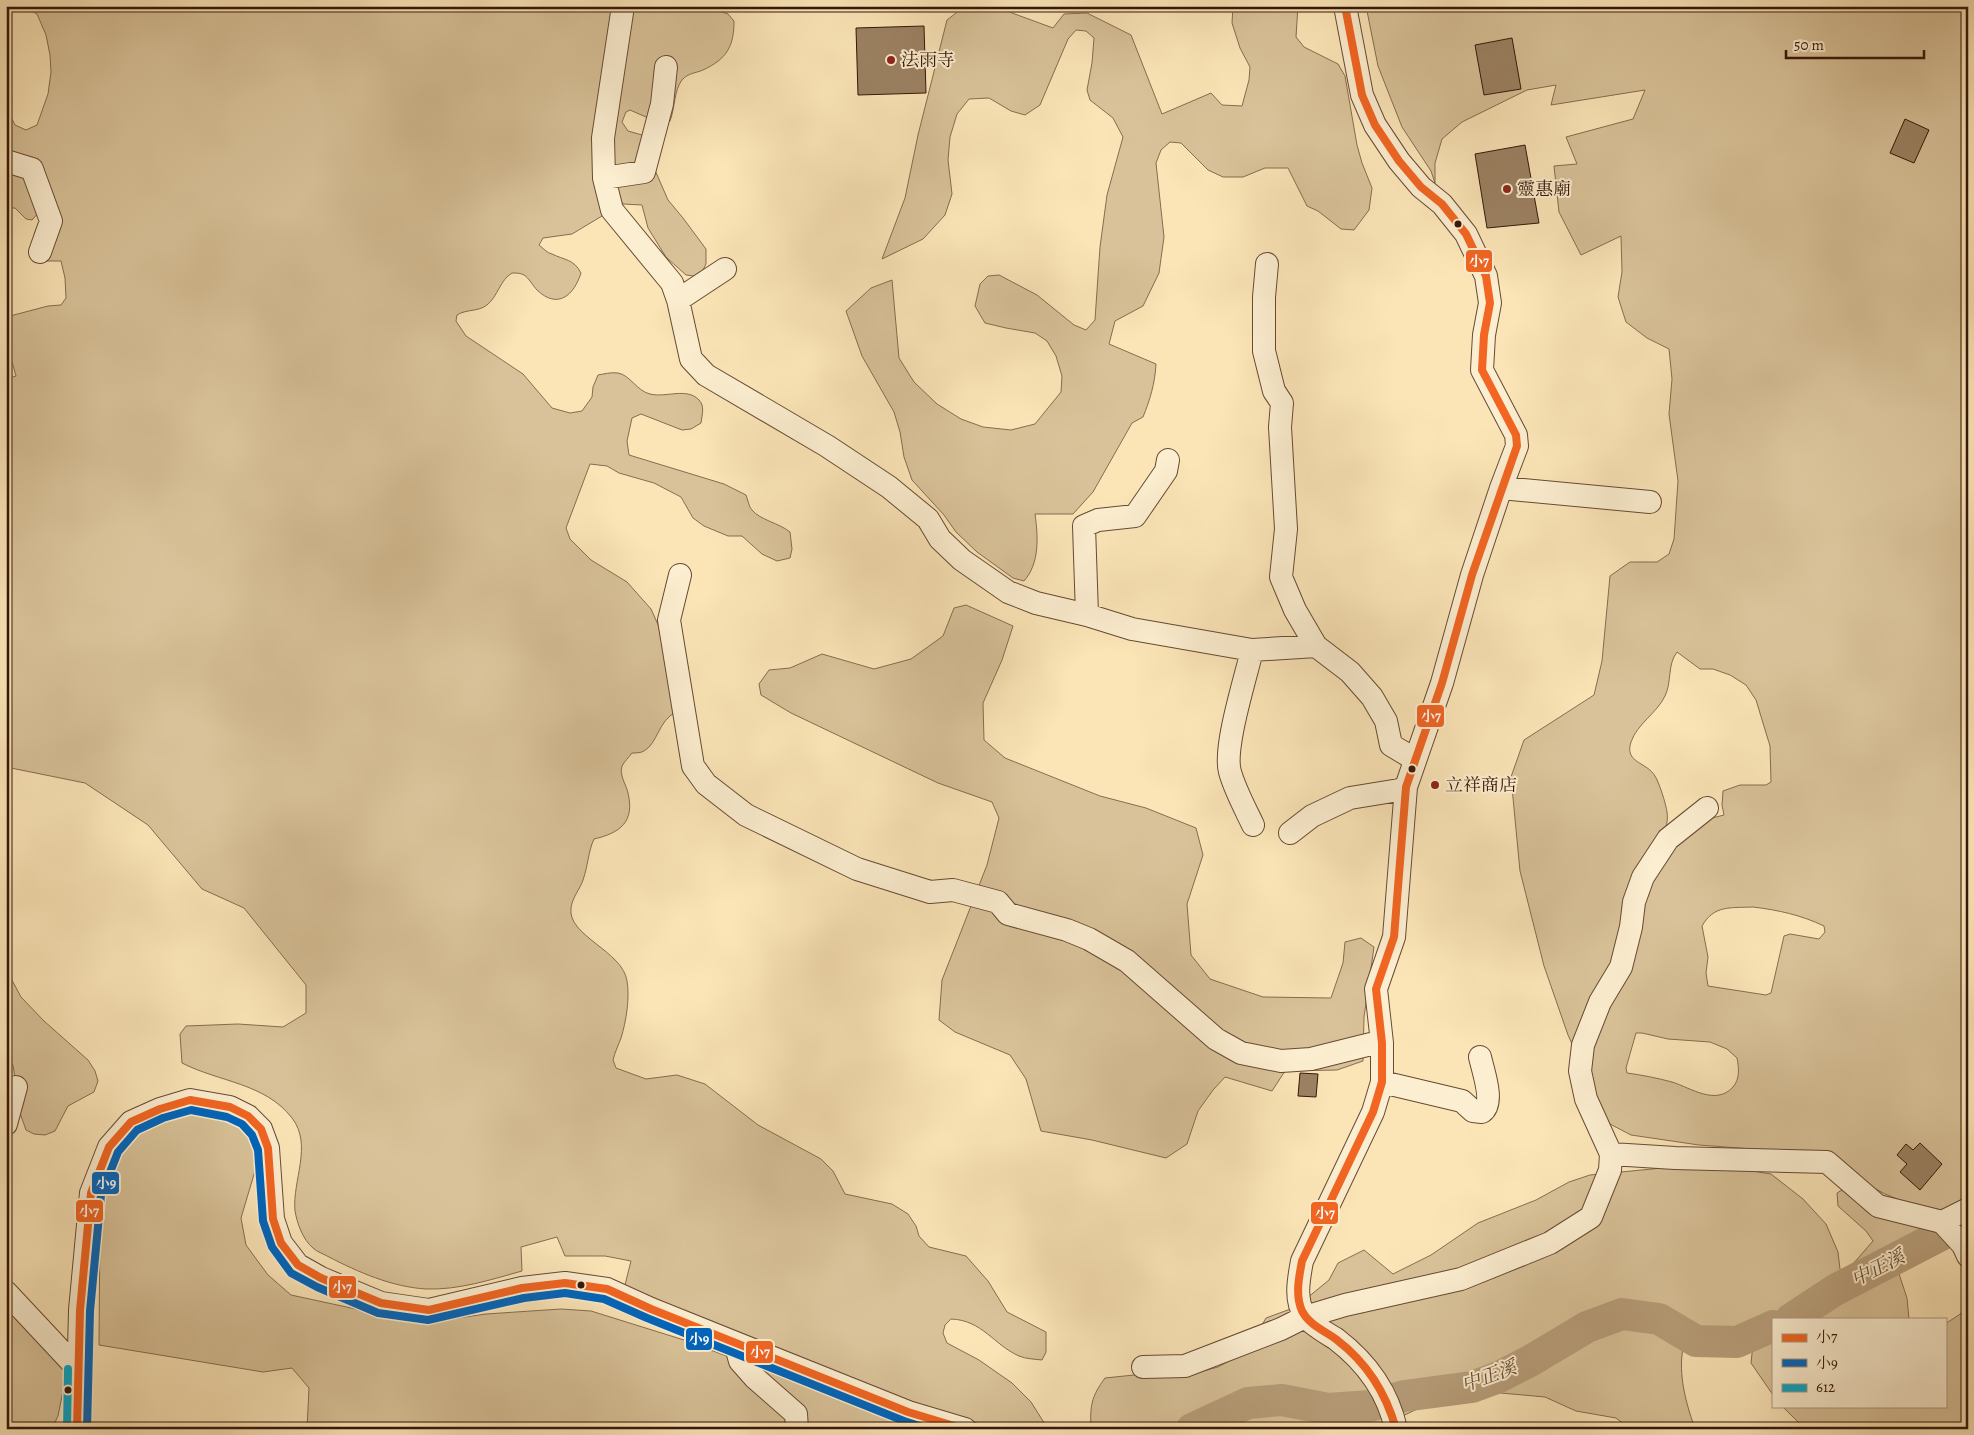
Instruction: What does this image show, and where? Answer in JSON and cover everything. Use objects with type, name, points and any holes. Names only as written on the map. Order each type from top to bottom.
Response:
[{"type":"street","points":[[622,6],[603,138],[604,178],[612,210],[672,283],[678,300],[691,359],[706,375],[827,446],[889,486],[928,519],[940,539],[962,560],[1008,592],[1036,603],[1087,615],[1132,629],[1252,650],[1316,646]]},
{"type":"street","points":[[1344,6],[1362,95],[1375,126],[1399,161],[1421,187],[1442,204],[1466,234],[1486,276],[1490,303],[1484,335],[1482,370],[1516,435],[1517,446],[1472,575],[1442,683],[1414,758],[1406,787],[1394,937],[1376,989],[1382,1043],[1382,1082],[1373,1112],[1302,1261],[1298,1283],[1298,1297],[1305,1317],[1366,1365],[1391,1411]]},
{"type":"street","points":[[604,178],[644,172],[662,104],[666,67]]},
{"type":"street","points":[[6,160],[32,169],[51,220],[40,252]]},
{"type":"street","points":[[1267,264],[1264,297],[1264,350],[1274,391],[1282,403],[1280,427],[1286,529],[1281,577],[1295,610],[1316,646],[1350,672],[1372,697],[1386,721],[1391,745],[1414,758]]},
{"type":"street","points":[[678,300],[725,269]]},
{"type":"street","points":[[1087,615],[1084,526],[1098,520],[1135,516],[1166,471],[1168,460]]},
{"type":"street","points":[[1501,488],[1650,502]]},
{"type":"street","points":[[680,575],[669,620],[693,766],[706,784],[746,815],[857,869],[930,892],[953,890],[998,902],[1008,914],[1068,930],[1089,939],[1127,961],[1216,1040],[1241,1054],[1281,1061],[1311,1059],[1382,1043]]},
{"type":"street","points":[[1252,650],[1228,758],[1230,772],[1253,826]]},
{"type":"street","points":[[1290,833],[1312,816],[1350,798],[1406,787]]},
{"type":"street","points":[[1142,1367],[1185,1366],[1281,1329],[1305,1317],[1345,1305],[1461,1279],[1550,1243],[1591,1217],[1610,1170],[1611,1154],[1586,1099],[1580,1071],[1583,1045],[1600,1002],[1621,967],[1634,902],[1642,877],[1668,839],[1707,808]]},
{"type":"street","points":[[1382,1082],[1462,1102],[1473,1111],[1482,1112],[1486,1109],[1489,1101],[1480,1057]]},
{"type":"street","points":[[6,1124],[16,1087]]},
{"type":"street","points":[[77,1429],[80,1310],[91,1193],[109,1147],[131,1122],[160,1109],[190,1100],[230,1106],[248,1116],[261,1130],[268,1148],[273,1219],[281,1243],[298,1264],[321,1278],[381,1303],[429,1310],[522,1288],[565,1283],[608,1289],[650,1309],[908,1412],[965,1429]]},
{"type":"street","points":[[1611,1154],[1675,1158],[1827,1162],[1878,1206],[1942,1222],[1965,1250]]},
{"type":"street","points":[[1942,1222],[1968,1209]]},
{"type":"street","points":[[6,1292],[78,1369]]},
{"type":"street","points":[[735,1343],[740,1361],[745,1367],[796,1414],[797,1429]]},
{"type":"shaded area","points":[[22,6],[703,6],[728,14],[734,21],[733,38],[728,51],[711,66],[689,75],[679,84],[670,121],[662,124],[630,110],[626,112],[622,122],[628,131],[642,135],[650,140],[651,161],[668,200],[706,249],[706,264],[703,270],[694,276],[686,275],[666,257],[648,228],[642,205],[623,204],[617,195],[604,207],[602,216],[572,234],[543,238],[539,245],[548,253],[572,262],[578,268],[581,273],[570,293],[558,299],[552,299],[537,290],[524,275],[512,273],[487,305],[480,309],[457,315],[456,321],[466,336],[523,374],[552,408],[570,413],[582,411],[592,397],[593,387],[598,375],[610,373],[622,374],[641,390],[650,394],[682,393],[694,396],[701,402],[703,408],[701,423],[691,429],[682,430],[641,414],[632,418],[627,441],[629,455],[724,484],[746,495],[750,507],[755,513],[790,532],[792,549],[790,558],[777,561],[762,554],[742,536],[728,536],[704,526],[693,518],[681,497],[654,483],[619,473],[607,466],[590,464],[566,528],[570,539],[591,560],[627,582],[651,609],[664,638],[676,712],[665,721],[649,747],[644,751],[632,753],[622,766],[622,776],[630,803],[627,819],[618,829],[594,839],[583,880],[572,904],[572,918],[586,935],[616,961],[623,970],[627,981],[628,1002],[626,1017],[613,1060],[616,1068],[646,1079],[677,1075],[705,1084],[758,1125],[821,1159],[833,1171],[845,1194],[892,1204],[908,1214],[916,1226],[919,1236],[929,1247],[966,1256],[988,1281],[1007,1312],[1046,1332],[1046,1352],[1042,1360],[1022,1357],[1010,1351],[980,1328],[962,1320],[951,1319],[945,1325],[943,1333],[947,1343],[979,1360],[1012,1383],[1031,1402],[1048,1429],[997,1429],[934,1410],[675,1308],[625,1285],[631,1261],[605,1256],[565,1256],[557,1237],[521,1247],[522,1271],[474,1284],[438,1289],[413,1288],[376,1278],[319,1252],[306,1241],[295,1211],[301,1140],[292,1118],[281,1106],[255,1090],[182,1063],[180,1034],[186,1026],[238,1024],[283,1027],[306,1013],[306,985],[244,908],[202,889],[148,825],[85,783],[6,767],[6,379],[16,376],[6,340],[6,320],[10,316],[48,306],[61,305],[66,298],[65,278],[61,261],[45,261],[35,246],[36,229],[41,228],[40,211],[32,220],[26,219],[15,208],[6,208],[6,83],[12,98],[10,115],[15,125],[26,130],[37,125],[48,94],[51,72],[46,35],[37,14]]},
{"type":"shaded area","points":[[965,6],[993,6],[1053,28],[1064,14],[1087,13],[1131,35],[1162,114],[1211,93],[1222,105],[1242,106],[1249,80],[1250,67],[1240,48],[1232,23],[1233,6],[1298,6],[1296,37],[1304,47],[1338,64],[1345,76],[1357,145],[1372,188],[1369,210],[1354,230],[1341,229],[1318,211],[1307,206],[1288,168],[1265,168],[1243,177],[1223,177],[1208,170],[1181,143],[1170,142],[1161,150],[1156,163],[1164,237],[1159,273],[1143,306],[1115,321],[1109,344],[1156,364],[1150,398],[1143,417],[1132,423],[1093,492],[1073,514],[1035,514],[1037,549],[1033,566],[1024,581],[1013,578],[977,552],[956,532],[944,515],[912,480],[904,457],[900,432],[894,412],[862,356],[846,311],[871,288],[892,280],[899,358],[914,382],[937,404],[961,419],[983,427],[1011,430],[1035,424],[1061,392],[1062,376],[1056,356],[1047,341],[1035,333],[985,323],[975,306],[980,284],[988,276],[999,275],[1037,295],[1074,325],[1086,330],[1095,320],[1100,247],[1107,195],[1123,137],[1113,118],[1090,100],[1087,90],[1094,38],[1086,31],[1076,30],[1068,39],[1040,105],[1025,115],[1011,111],[989,98],[969,99],[957,114],[950,137],[948,160],[952,194],[945,215],[923,239],[882,259],[905,198],[918,135],[947,20]]},
{"type":"shaded area","points":[[1366,6],[1968,6],[1968,1203],[1951,1212],[1907,1203],[1885,1194],[1859,1180],[1820,1154],[1699,1145],[1631,1135],[1608,1123],[1568,1035],[1544,966],[1520,871],[1511,777],[1524,740],[1594,695],[1602,661],[1610,576],[1630,562],[1657,562],[1669,554],[1674,539],[1678,481],[1669,414],[1672,379],[1669,349],[1647,338],[1626,322],[1618,297],[1622,272],[1621,236],[1581,255],[1559,212],[1554,166],[1577,164],[1566,137],[1633,119],[1645,90],[1551,105],[1556,85],[1527,90],[1462,122],[1442,139],[1435,163],[1435,183],[1431,171],[1402,127],[1378,66]],"holes":[[[1677,652],[1700,669],[1713,669],[1730,675],[1746,685],[1756,700],[1770,746],[1771,782],[1766,785],[1740,785],[1723,791],[1722,805],[1724,815],[1666,828],[1666,808],[1657,779],[1651,771],[1633,758],[1630,749],[1634,736],[1665,696],[1672,662]],[[1753,907],[1789,914],[1824,926],[1825,932],[1819,939],[1790,934],[1784,936],[1771,993],[1766,995],[1708,986],[1706,973],[1708,957],[1702,926],[1712,914],[1730,908]],[[1636,1033],[1642,1033],[1668,1039],[1710,1042],[1727,1049],[1737,1058],[1738,1073],[1733,1087],[1719,1095],[1711,1095],[1703,1094],[1672,1082],[1627,1073],[1626,1068]]]},
{"type":"shaded area","points":[[966,605],[1013,626],[1002,660],[983,703],[984,740],[1005,758],[1100,796],[1146,808],[1196,828],[1203,855],[1187,904],[1191,955],[1210,979],[1263,997],[1331,998],[1343,963],[1345,942],[1361,938],[1374,947],[1364,1017],[1363,1061],[1337,1070],[1285,1071],[1272,1091],[1225,1077],[1198,1111],[1187,1144],[1166,1158],[1092,1140],[1041,1131],[1026,1079],[1010,1055],[955,1032],[939,1020],[942,980],[987,865],[999,818],[992,802],[938,783],[791,713],[761,695],[759,684],[769,670],[790,668],[822,654],[874,669],[911,659],[943,636],[954,608]]},
{"type":"shaded area","points":[[6,969],[21,997],[44,1021],[88,1060],[95,1071],[98,1081],[94,1092],[68,1106],[55,1131],[45,1135],[34,1134],[26,1130],[20,1113],[13,1065],[6,1059]]},
{"type":"shaded area","points":[[191,1112],[220,1113],[242,1125],[253,1143],[255,1171],[241,1218],[246,1245],[268,1275],[291,1295],[402,1319],[430,1322],[486,1314],[561,1309],[591,1311],[684,1340],[920,1429],[307,1429],[309,1388],[292,1368],[263,1372],[99,1345],[100,1222],[114,1155],[133,1132],[161,1120]]},
{"type":"shaded area","points":[[1683,1166],[1727,1167],[1771,1174],[1803,1199],[1826,1224],[1838,1252],[1840,1269],[1845,1273],[1873,1241],[1866,1231],[1838,1206],[1837,1193],[1842,1190],[1848,1190],[1925,1226],[1933,1234],[1893,1256],[1907,1298],[1909,1318],[1772,1318],[1772,1394],[1751,1363],[1753,1344],[1721,1355],[1695,1346],[1683,1348],[1682,1379],[1695,1429],[1630,1429],[1616,1418],[1576,1411],[1545,1397],[1501,1393],[1430,1403],[1375,1429],[1091,1429],[1092,1402],[1105,1378],[1134,1375],[1185,1376],[1218,1367],[1246,1352],[1266,1318],[1296,1307],[1329,1280],[1338,1263],[1364,1250],[1393,1274],[1431,1255],[1478,1223],[1536,1200],[1569,1182],[1590,1175]]},
{"type":"shaded area","points":[[6,1306],[67,1371],[58,1416],[52,1429],[6,1429]]},
{"type":"shaded area","points":[[1968,1309],[1968,1429],[1805,1429],[1784,1408],[1946,1408],[1946,1323]]},
{"type":"building","name":"法雨寺","points":[[924,26],[926,93],[858,95],[856,28]]},
{"type":"building","points":[[1512,38],[1521,89],[1484,95],[1475,45]]},
{"type":"building","points":[[1905,119],[1929,130],[1914,163],[1890,153]]},
{"type":"building","name":"靈惠廟","points":[[1525,145],[1539,223],[1487,228],[1475,154]]},
{"type":"building","points":[[1300,1073],[1318,1074],[1316,1097],[1298,1096]]},
{"type":"building","points":[[1920,1143],[1942,1164],[1920,1190],[1900,1172],[1907,1164],[1897,1155],[1906,1144],[1913,1150]]},
{"type":"waterway","name":"中正溪","points":[[1793,1318],[1835,1290],[1968,1221]]},
{"type":"waterway","name":"中正溪","points":[[1192,1429],[1248,1403],[1282,1400],[1328,1409],[1370,1406],[1404,1396],[1472,1387],[1499,1377],[1530,1361],[1587,1327],[1622,1314],[1659,1319],[1696,1341],[1737,1342],[1772,1326]]},
{"type":"transit line","name":"小7","points":[[1345,6],[1362,95],[1375,125],[1399,161],[1421,187],[1442,204],[1466,234],[1486,276],[1490,303],[1484,335],[1482,370],[1516,435],[1517,446],[1472,575],[1442,683],[1406,787],[1394,937],[1376,989],[1382,1043],[1382,1082],[1373,1112],[1302,1261],[1299,1280],[1299,1299],[1305,1316],[1348,1349],[1366,1369],[1381,1391],[1396,1429]]},
{"type":"transit line","name":"小7","points":[[77,1429],[80,1310],[91,1193],[109,1147],[131,1122],[160,1109],[190,1100],[230,1107],[248,1116],[261,1129],[268,1148],[273,1219],[281,1243],[298,1265],[321,1278],[381,1303],[429,1310],[522,1288],[565,1283],[607,1289],[651,1309],[908,1412],[964,1429]]},
{"type":"transit line","name":"小9","points":[[87,1429],[90,1311],[101,1195],[118,1152],[137,1130],[163,1118],[191,1110],[227,1117],[242,1124],[252,1135],[258,1150],[263,1221],[272,1247],[291,1273],[317,1287],[378,1313],[428,1320],[524,1298],[565,1293],[604,1299],[904,1421],[929,1429]]},
{"type":"transit line","name":"612","points":[[67,1429],[68,1369]]},
{"type":"place","name":"法雨寺","points":[[891,60]]},
{"type":"place","name":"靈惠廟","points":[[1507,189]]},
{"type":"place","name":"立祥商店","points":[[1435,785]]}]
